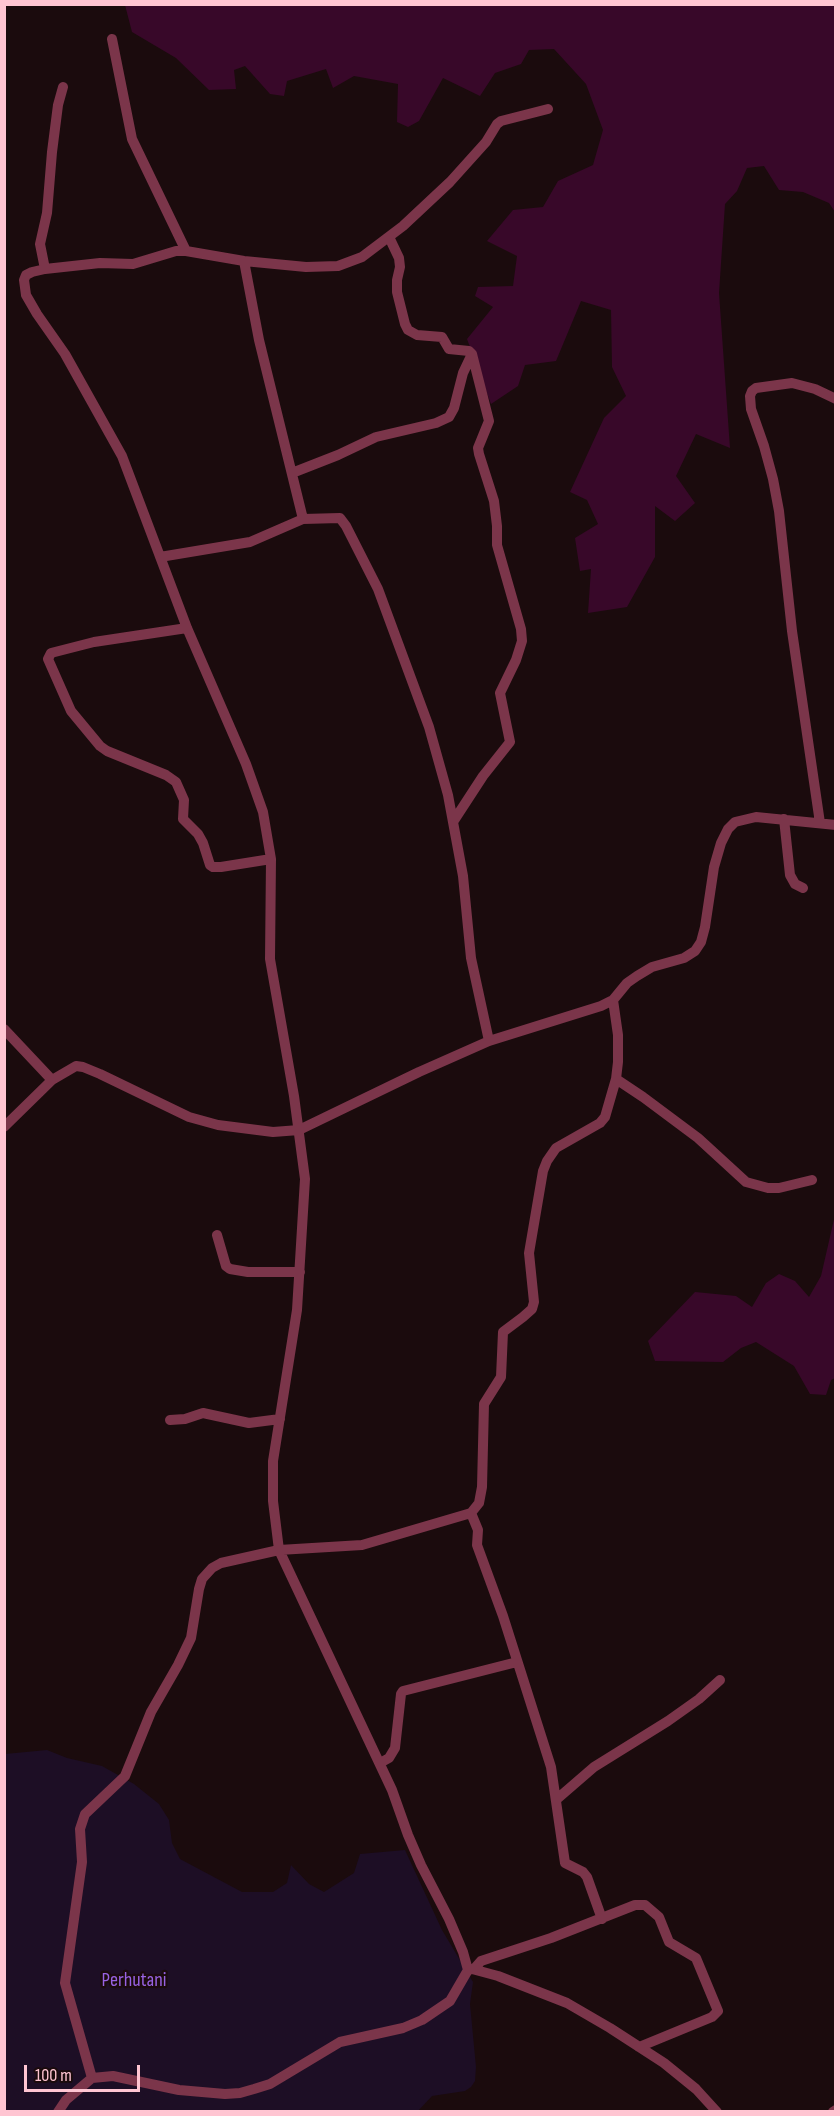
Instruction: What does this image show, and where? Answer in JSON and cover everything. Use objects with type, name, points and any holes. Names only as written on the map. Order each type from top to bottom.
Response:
[{"type":"street","points":[[112,39],[132,139],[186,251]]},
{"type":"street","points":[[45,269],[39,244],[47,213],[52,152],[58,105],[63,87]]},
{"type":"street","points":[[471,1970],[449,1918],[421,1865],[380,1763],[279,1550],[273,1501],[273,1477],[297,1310],[305,1179],[270,959],[271,859],[256,789],[187,628],[116,443],[65,354],[26,295],[24,280],[32,272],[45,269],[100,263],[133,264],[176,251],[306,267],[338,266],[362,257],[389,237],[450,182],[486,142],[501,121],[548,109]]},
{"type":"street","points":[[389,237],[399,258],[397,292],[408,330],[417,335],[442,337],[449,349],[469,351],[472,354],[489,421],[478,448],[479,454],[494,501],[497,545],[522,641],[516,660],[500,693],[510,742],[483,776],[453,822]]},
{"type":"street","points":[[244,261],[259,340],[303,519]]},
{"type":"street","points":[[292,473],[376,437],[436,423],[449,417],[452,415],[463,373],[472,354]]},
{"type":"street","points":[[820,823],[792,631],[779,511],[765,446],[752,410],[750,396],[756,388],[792,383],[814,389],[836,399]]},
{"type":"street","points":[[160,557],[250,542],[303,519],[340,518],[378,589],[429,727],[453,822],[463,876],[471,958],[489,1041]]},
{"type":"street","points":[[187,628],[94,642],[51,653],[48,659],[71,711],[100,746],[166,775],[176,782],[184,800],[183,819],[198,834],[210,865],[221,867],[271,859]]},
{"type":"street","points":[[4,1127],[52,1080],[76,1066],[83,1067],[189,1117],[208,1123],[251,1131],[299,1130],[489,1041],[601,1006],[613,1000],[627,983],[652,967],[684,958],[694,951],[701,942],[705,927],[714,867],[721,843],[728,829],[743,819],[756,817],[836,825]]},
{"type":"street","points":[[784,819],[790,875],[795,884],[803,888]]},
{"type":"street","points":[[93,2078],[65,1983],[82,1862],[81,1823],[85,1814],[125,1776],[151,1712],[191,1638],[196,1600],[202,1579],[212,1568],[220,1563],[279,1550],[362,1545],[471,1513],[481,1496],[484,1404],[501,1377],[503,1332],[532,1309],[534,1302],[529,1253],[543,1171],[556,1148],[600,1123],[605,1117],[618,1062],[618,1035],[613,1000]]},
{"type":"street","points":[[4,1029],[52,1080]]},
{"type":"street","points":[[615,1079],[643,1096],[698,1138],[746,1182],[779,1188],[813,1180]]},
{"type":"street","points":[[217,1235],[226,1266],[230,1269],[248,1272],[300,1272]]},
{"type":"street","points":[[170,1420],[185,1419],[203,1413],[249,1423],[280,1419]]},
{"type":"street","points":[[471,1513],[477,1530],[477,1545],[503,1616],[551,1767],[566,1863],[583,1872],[602,1919]]},
{"type":"street","points":[[380,1763],[390,1758],[395,1748],[403,1691],[517,1662]]},
{"type":"street","points":[[557,1799],[594,1767],[668,1721],[699,1699],[720,1680]]},
{"type":"street","points":[[58,2112],[66,2100],[93,2078],[113,2076],[179,2090],[225,2094],[270,2084],[340,2042],[403,2028],[422,2020],[450,2001],[471,1970],[481,1961],[551,1938],[635,1905],[645,1905],[659,1917],[669,1942],[696,1958],[718,2011],[712,2017],[639,2047]]},
{"type":"street","points":[[471,1970],[498,1976],[567,2003],[639,2047],[696,2089],[717,2112]]},
{"type":"green space","name":"Perhutani","points":[[47,1750],[67,1758],[102,1766],[134,1784],[159,1804],[169,1820],[172,1843],[180,1859],[242,1892],[273,1892],[287,1883],[291,1865],[309,1884],[324,1892],[354,1873],[360,1854],[405,1850],[442,1930],[473,1982],[470,2004],[476,2067],[475,2081],[471,2087],[465,2091],[432,2096],[418,2111],[5,2112],[5,1754]]},
{"type":"shaded area","points":[[125,5],[835,5],[835,212],[829,203],[803,192],[779,190],[764,166],[747,168],[737,191],[725,204],[719,293],[730,448],[696,434],[676,476],[695,503],[675,521],[655,506],[655,557],[627,607],[588,613],[591,569],[580,571],[575,538],[598,524],[587,500],[570,492],[604,418],[626,396],[612,367],[611,310],[581,301],[556,361],[525,365],[518,386],[491,404],[467,339],[493,307],[475,296],[478,287],[513,286],[517,256],[487,241],[513,210],[543,207],[558,181],[593,165],[603,130],[586,84],[554,49],[529,50],[521,64],[495,73],[480,96],[443,78],[419,121],[408,127],[397,122],[398,84],[354,76],[333,88],[326,69],[287,81],[284,96],[270,94],[245,66],[234,70],[236,89],[209,90],[176,58],[132,32]]},
{"type":"shaded area","points":[[835,1215],[835,1378],[831,1380],[826,1395],[810,1394],[794,1366],[756,1342],[741,1348],[723,1362],[655,1361],[648,1341],[695,1292],[736,1296],[752,1307],[766,1283],[779,1274],[795,1281],[809,1297],[821,1276]]}]
